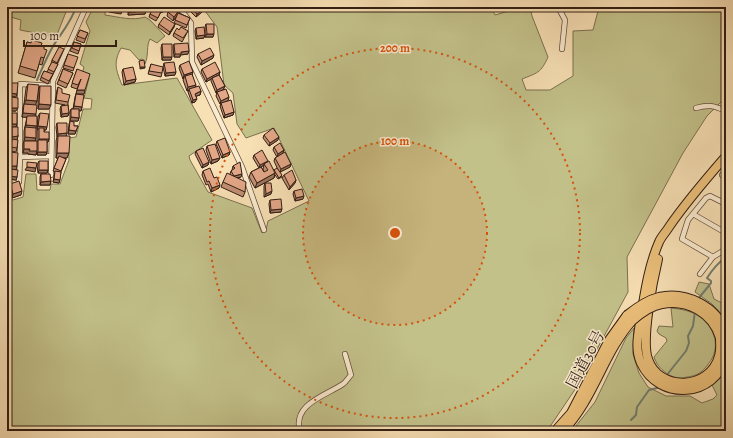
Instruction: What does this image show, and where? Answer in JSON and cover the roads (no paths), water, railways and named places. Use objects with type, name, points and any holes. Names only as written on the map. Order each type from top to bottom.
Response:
[{"type":"highway","name":"国道30号","points":[[726,156],[688,201],[668,228],[656,269],[646,331],[648,368],[662,377],[668,384],[682,390],[698,388],[713,379],[722,367],[726,356]]},
{"type":"highway","name":"国道30号","points":[[555,431],[571,413],[578,402],[609,340],[630,318],[660,304],[671,303],[690,306],[705,315],[723,336],[719,355],[713,368],[708,373],[695,381],[668,384]]},
{"type":"highway","name":"国道30号","points":[[562,431],[574,419],[581,409],[630,318]]},
{"type":"street","points":[[51,175],[53,81],[86,7]]},
{"type":"street","points":[[179,7],[191,23],[192,62],[242,167],[264,230]]},
{"type":"street","points":[[558,7],[565,20],[562,49]]},
{"type":"street","points":[[19,182],[20,84],[53,86]]},
{"type":"street","points":[[696,108],[713,105],[726,111]]},
{"type":"street","points":[[20,157],[51,156]]},
{"type":"street","points":[[713,257],[682,239],[688,220],[706,198],[710,196],[726,204]]},
{"type":"street","points":[[693,214],[726,233]]},
{"type":"street","points":[[700,274],[713,257],[726,249]]},
{"type":"street","points":[[300,431],[300,420],[304,410],[321,395],[344,384],[351,375],[344,354]]},
{"type":"waterway","points":[[37,80],[52,48],[74,13],[76,7]]},
{"type":"waterway","points":[[698,299],[711,283],[711,281],[707,278],[713,269],[726,257]]},
{"type":"waterway","points":[[666,376],[686,351],[689,343],[688,336],[693,326],[695,311]]},
{"type":"waterway","points":[[631,420],[636,415],[637,407],[649,390],[659,386]]}]
